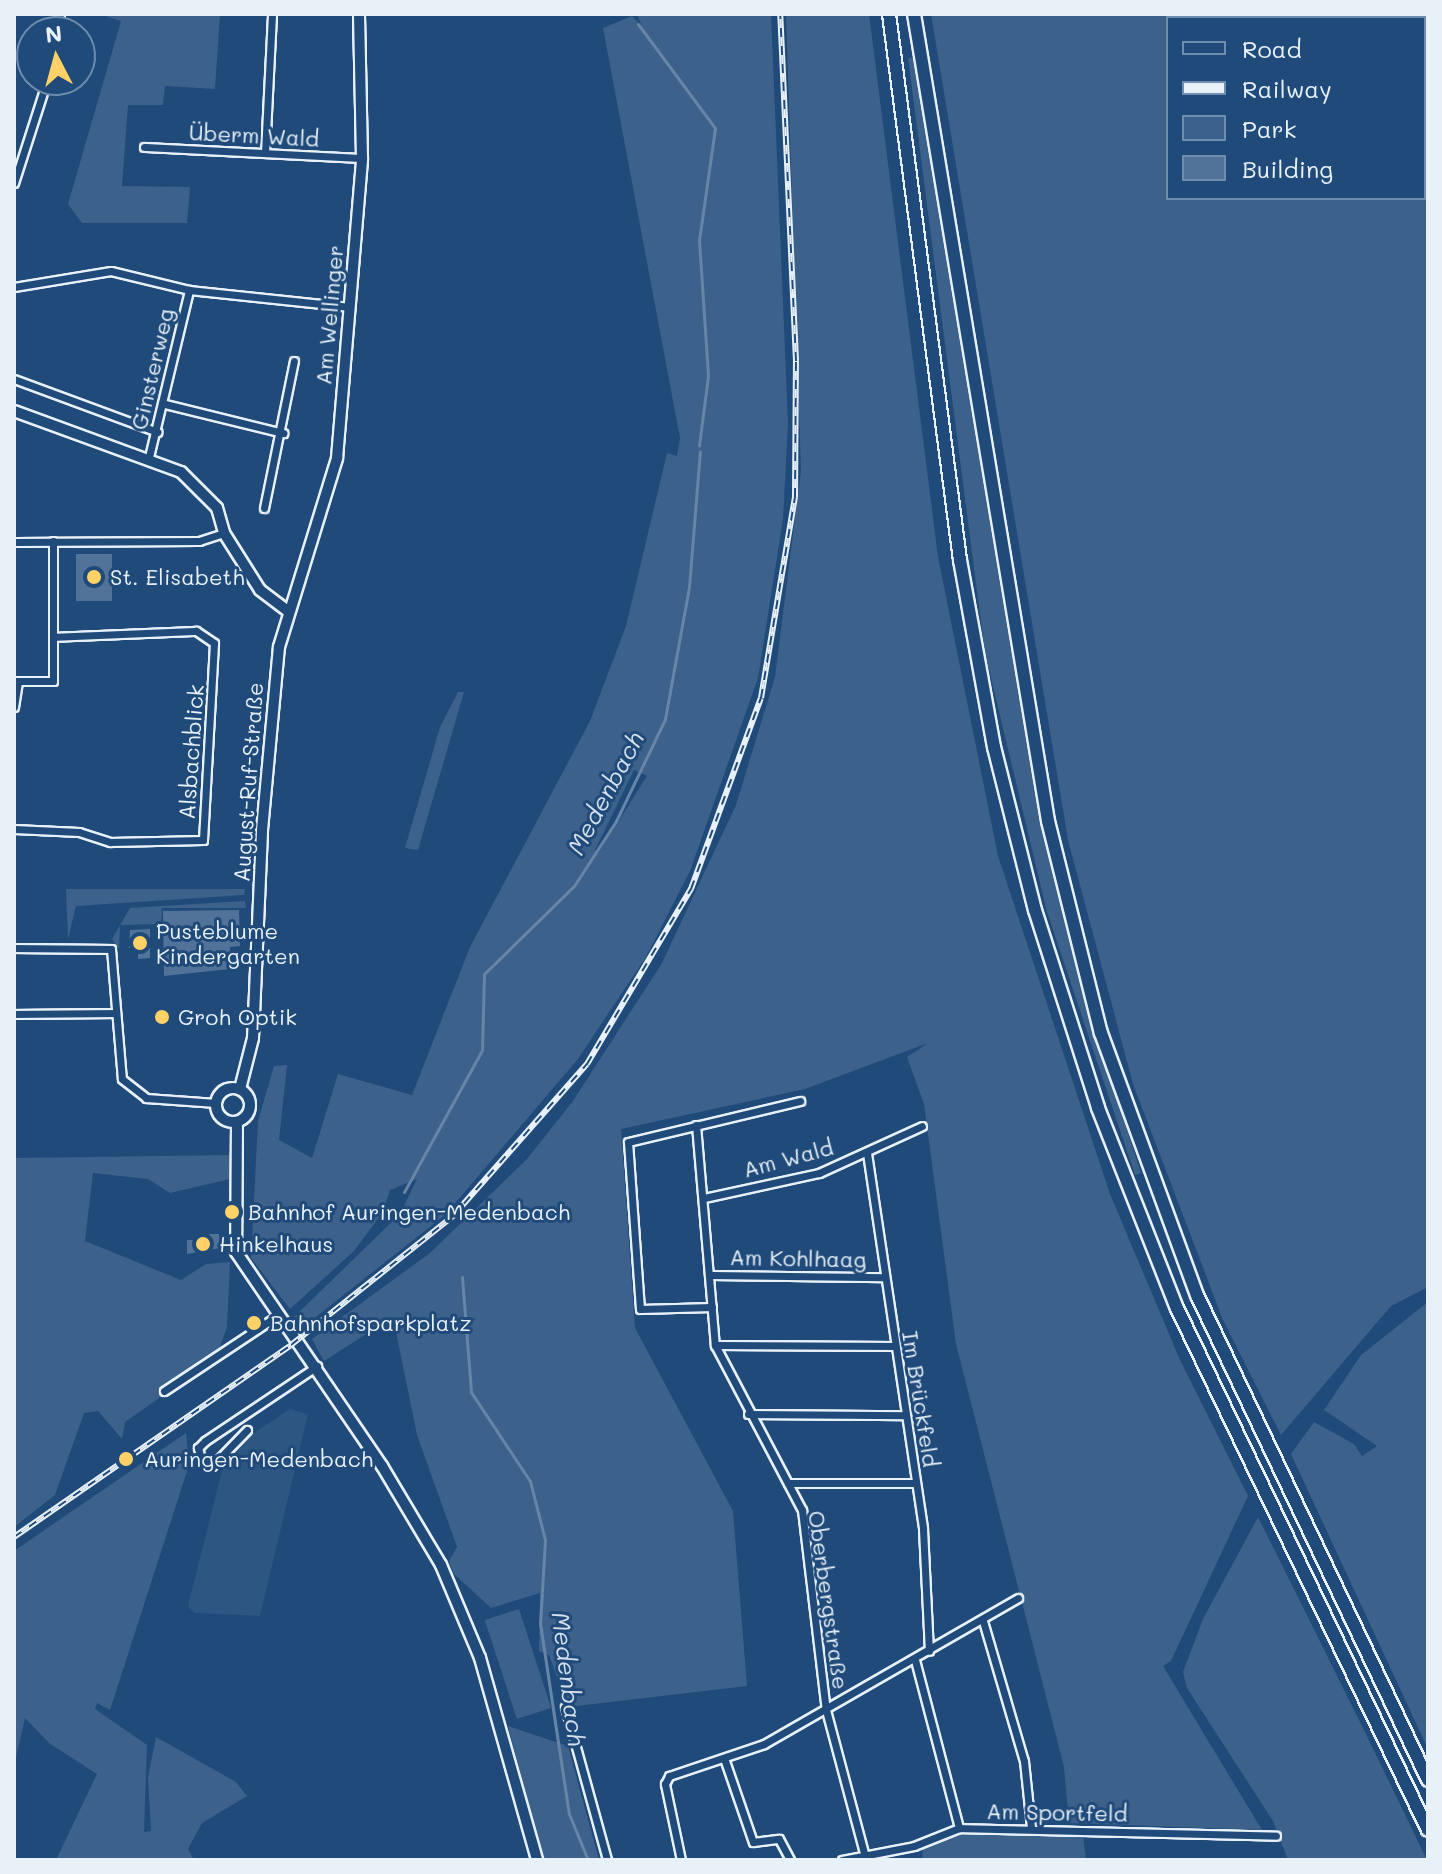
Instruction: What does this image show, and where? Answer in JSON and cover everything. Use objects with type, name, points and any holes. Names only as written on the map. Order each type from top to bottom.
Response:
[{"type":"highway","points":[[889,14],[951,507],[1013,826],[1075,1041],[1125,1180],[1258,1478],[1428,1830]]},
{"type":"highway","points":[[914,14],[1065,903],[1156,1195],[1272,1456],[1428,1780]]},
{"type":"main road","name":"Am Wellinger","points":[[277,669],[289,612],[337,458],[362,158],[359,14]]},
{"type":"main road","points":[[15,412],[149,457],[209,495],[224,533],[260,590],[289,612]]},
{"type":"main road","name":"August-Ruf-Straße","points":[[240,1089],[253,1038],[277,669]]},
{"type":"main road","points":[[237,1122],[222,1118],[216,1103],[224,1090],[240,1089],[250,1107],[237,1122],[236,1252],[317,1366],[459,1600],[537,1860]]},
{"type":"street","points":[[265,153],[272,14]]},
{"type":"street","points":[[14,183],[42,96]]},
{"type":"street","name":"Überm Wald","points":[[144,147],[362,158]]},
{"type":"street","points":[[14,287],[111,271],[189,290],[350,307]]},
{"type":"street","name":"Ginsterweg","points":[[149,457],[165,404],[189,290]]},
{"type":"street","points":[[264,508],[283,433],[294,361]]},
{"type":"street","points":[[14,379],[157,432]]},
{"type":"street","points":[[165,404],[283,433]]},
{"type":"street","points":[[14,542],[199,541],[224,533]]},
{"type":"street","points":[[14,707],[16,681],[53,681],[53,541]]},
{"type":"street","name":"Alsbachblick","points":[[14,829],[79,832],[127,843],[203,840],[218,652],[214,643],[196,631],[54,637]]},
{"type":"street","points":[[14,948],[111,949],[117,1066],[131,1090],[154,1099],[216,1103]]},
{"type":"street","points":[[14,1014],[116,1013]]},
{"type":"street","points":[[712,1307],[640,1309],[628,1142],[800,1101]]},
{"type":"street","name":"Oberbergstraße","points":[[696,1125],[715,1345],[805,1521],[826,1710],[866,1858]]},
{"type":"street","name":"Am Wald","points":[[704,1198],[819,1173],[922,1126]]},
{"type":"street","name":"Im Brückfeld","points":[[867,1153],[916,1483],[929,1651]]},
{"type":"street","name":"Am Kohlhaag","points":[[711,1275],[885,1277]]},
{"type":"street","points":[[164,1391],[280,1314]]},
{"type":"street","points":[[715,1345],[895,1346]]},
{"type":"street","points":[[247,1430],[216,1466],[198,1453],[205,1441],[317,1366]]},
{"type":"street","points":[[748,1414],[906,1415]]},
{"type":"street","points":[[788,1483],[916,1483]]},
{"type":"street","points":[[681,1860],[665,1784],[669,1776],[724,1758],[826,1710],[1018,1598]]},
{"type":"street","points":[[983,1621],[1024,1761],[1031,1828]]},
{"type":"street","points":[[915,1660],[959,1828]]},
{"type":"street","points":[[565,1707],[607,1860]]},
{"type":"street","points":[[724,1758],[753,1842],[779,1839],[790,1860]]},
{"type":"street","name":"Am Sportfeld","points":[[842,1860],[866,1858],[914,1846],[959,1828],[1276,1836]]},
{"type":"shaded area","points":[[290,1409],[308,1414],[260,1616],[194,1613],[188,1606],[227,1451]]},
{"type":"green space","points":[[100,14],[220,14],[215,89],[165,86],[163,105],[128,105],[122,186],[190,187],[187,223],[82,223],[68,204],[121,21]]},
{"type":"green space","points":[[637,14],[771,14],[788,423],[783,519],[758,678],[690,871],[646,957],[578,1059],[445,1215],[303,1327],[294,1317],[400,1214],[417,1179],[390,1190],[383,1212],[354,1251],[290,1309],[251,1258],[258,1121],[274,1066],[287,1065],[279,1140],[312,1158],[338,1074],[412,1095],[470,947],[590,721],[626,626],[667,453],[677,456],[680,438],[603,28],[632,16],[642,27]],"holes":[[[634,770],[647,776],[599,852],[595,850]]]},
{"type":"green space","points":[[786,14],[869,14],[938,557],[998,856],[1110,1194],[1180,1360],[1248,1496],[1171,1661],[1163,1666],[1262,1830],[1069,1823],[1064,1767],[956,1344],[924,1104],[907,1057],[928,1043],[805,1089],[621,1129],[635,1328],[733,1511],[747,1686],[568,1707],[549,1655],[539,1651],[540,1593],[491,1608],[454,1574],[449,1561],[457,1547],[417,1435],[393,1317],[324,1361],[312,1339],[430,1253],[527,1159],[573,1101],[662,963],[736,805],[775,677],[801,471]]},
{"type":"green space","points":[[931,14],[1428,14],[1428,1287],[1391,1306],[1281,1435],[1223,1320],[1133,1084],[1068,840]]},
{"type":"green space","points":[[914,57],[1040,821],[1095,1033],[1141,1173],[1135,1175],[1047,912],[985,653],[908,58]]},
{"type":"green space","points":[[458,692],[464,692],[418,850],[405,848],[440,727]]},
{"type":"green space","points":[[66,889],[245,889],[244,895],[76,906],[68,939]]},
{"type":"green space","points":[[245,901],[246,908],[162,908],[161,924],[120,925],[130,908]]},
{"type":"green space","points":[[120,925],[119,949],[112,939]]},
{"type":"green space","points":[[234,1155],[234,1178],[170,1193],[148,1179],[93,1173],[85,1241],[181,1280],[206,1264],[230,1262],[227,1327],[216,1358],[125,1422],[122,1439],[98,1411],[84,1413],[55,1495],[14,1527],[14,1158]]},
{"type":"green space","points":[[1428,1302],[1428,1749],[1291,1454],[1314,1422],[1354,1444],[1362,1456],[1377,1446],[1324,1410],[1361,1355]]},
{"type":"green space","points":[[186,1433],[189,1465],[110,1710],[97,1703],[95,1709],[147,1745],[144,1832],[151,1831],[148,1777],[156,1737],[236,1782],[247,1796],[202,1823],[188,1849],[194,1860],[56,1860],[97,1774],[49,1743],[25,1718],[14,1766],[14,1551]]},
{"type":"green space","points":[[1258,1517],[1427,1860],[1288,1860],[1273,1821],[1187,1688],[1183,1672],[1203,1619]]},
{"type":"green space","points":[[519,1609],[551,1708],[517,1719],[485,1620]]},
{"type":"green space","points":[[508,1726],[568,1746],[599,1860],[543,1860]]},
{"type":"green space","points":[[959,1834],[1083,1836],[1086,1860],[922,1860],[923,1848]]},
{"type":"building","name":"St. Elisabeth","points":[[76,554],[112,554],[112,601],[76,601]]},
{"type":"building","points":[[239,910],[240,946],[230,947],[230,969],[164,976],[163,911]]},
{"type":"building","name":"Pusteblume Kindergarten","points":[[150,929],[150,958],[138,959],[138,948],[129,948],[130,930]]},
{"type":"building","name":"Hinkelhaus","points":[[209,1234],[219,1234],[220,1248],[187,1254],[187,1240],[209,1240]]},
{"type":"waterway","name":"Medenbach","points":[[638,24],[715,128],[699,240],[708,376],[699,445]]},
{"type":"waterway","name":"Medenbach","points":[[404,1192],[482,1050],[484,974],[574,886],[616,821],[665,719],[689,587],[700,451]]},
{"type":"waterway","name":"Medenbach","points":[[462,1277],[471,1392],[530,1481],[545,1540],[540,1623],[569,1814],[588,1860]]},
{"type":"railway","points":[[14,1537],[291,1345],[452,1217],[587,1064],[691,889],[761,698],[795,497],[796,361],[780,14]]},
{"type":"place","name":"St. Elisabeth","points":[[94,577]]},
{"type":"place","name":"Pusteblume Kindergarten","points":[[140,943]]},
{"type":"place","name":"Groh Optik","points":[[162,1017]]},
{"type":"place","name":"Bahnhof Auringen-Medenbach","points":[[232,1212]]},
{"type":"place","name":"Hinkelhaus","points":[[203,1244]]},
{"type":"place","name":"Bahnhofsparkplatz","points":[[254,1323]]},
{"type":"place","name":"Auringen-Medenbach","points":[[126,1459]]}]
